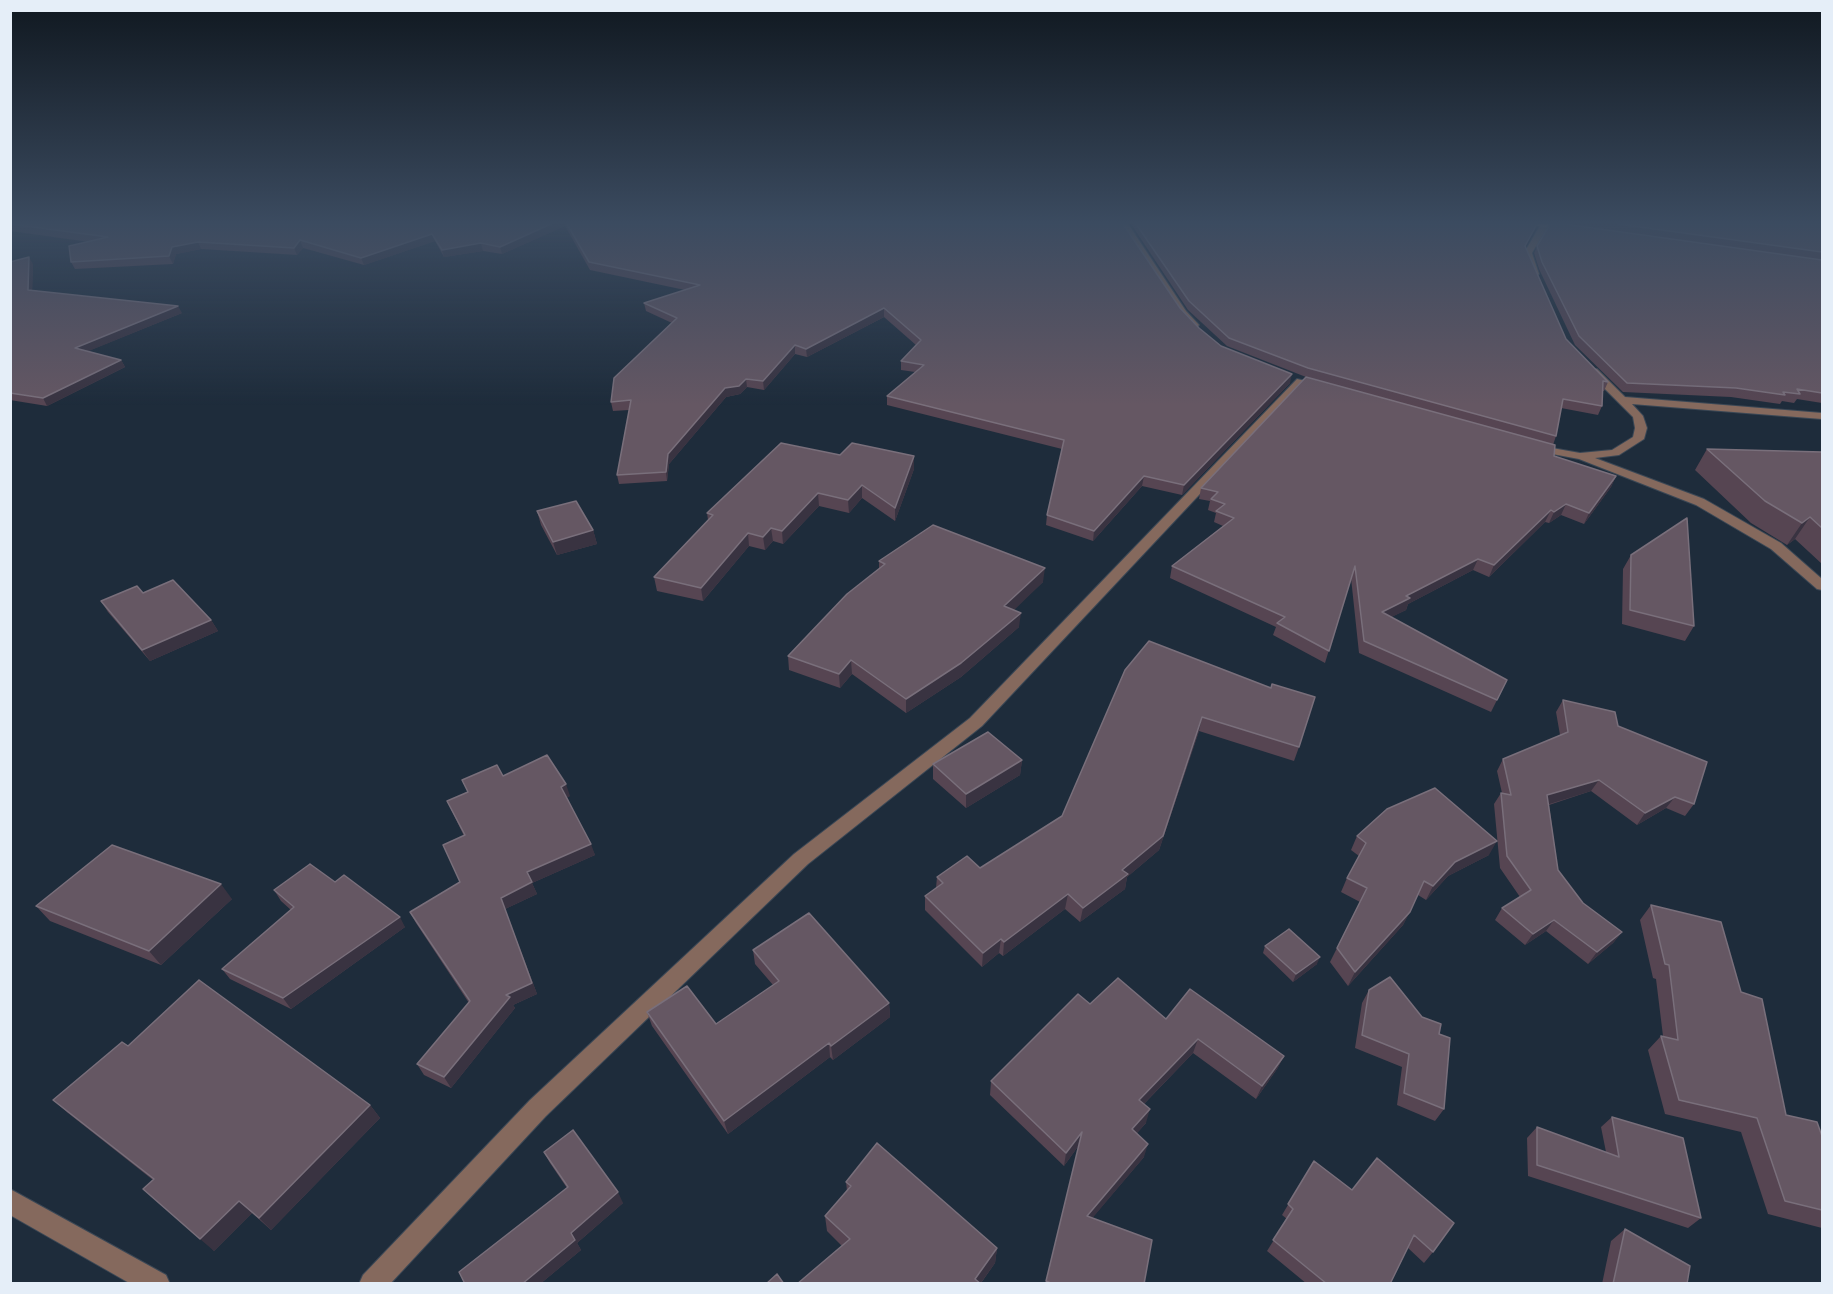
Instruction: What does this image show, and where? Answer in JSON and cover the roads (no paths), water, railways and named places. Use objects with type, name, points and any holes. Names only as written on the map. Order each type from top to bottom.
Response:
[{"type":"street","points":[[1164,284],[1183,313],[1202,333]]},
{"type":"street","points":[[1540,284],[1542,289]]},
{"type":"street","points":[[1580,456],[1615,453],[1638,439],[1641,428],[1638,416],[1584,362]]},
{"type":"street","points":[[372,1284],[538,1108],[801,859],[976,722],[1301,380]]},
{"type":"street","points":[[1622,400],[1822,416]]},
{"type":"street","points":[[1528,446],[1580,456],[1700,502],[1776,546],[1822,586]]},
{"type":"street","points":[[10,1201],[157,1284]]}]
